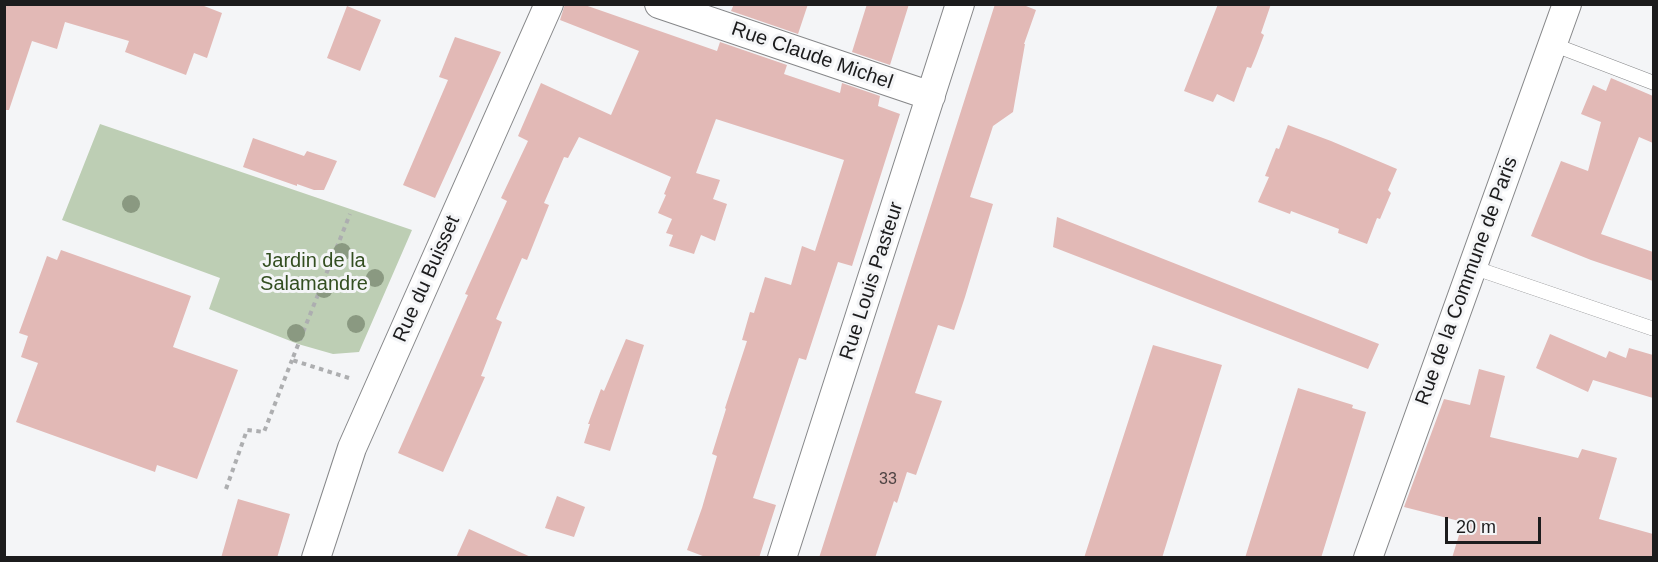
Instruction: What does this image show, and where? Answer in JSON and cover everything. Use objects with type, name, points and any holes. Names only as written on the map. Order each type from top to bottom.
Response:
[{"type":"street","name":"Rue du Buisset","points":[[316,558],[352,448],[549,4]]},
{"type":"street","name":"Rue Claude Michel","points":[[659,4],[932,96]]},
{"type":"street","name":"Rue Louis Pasteur","points":[[782,558],[960,4]]},
{"type":"street","name":"Rue de la Commune de Paris","points":[[1368,558],[1567,4]]},
{"type":"lane","points":[[1552,44],[1653,83]]},
{"type":"lane","points":[[1472,267],[1653,329]]},
{"type":"path","points":[[226,489],[247,430],[264,432],[350,214]]},
{"type":"path","points":[[292,360],[379,387]]},
{"type":"green space","name":"Jardin de la Salamandre","points":[[100,124],[412,230],[359,352],[333,354],[298,344],[209,309],[220,278],[62,220]]},
{"type":"building","points":[[4,4],[199,4],[222,13],[207,58],[194,53],[186,75],[125,52],[129,41],[65,22],[57,49],[32,41],[9,110],[4,110]]},
{"type":"building","points":[[565,4],[582,4],[717,51],[720,42],[787,65],[784,74],[840,93],[842,83],[880,96],[878,106],[900,114],[852,266],[838,262],[806,360],[799,358],[753,498],[776,505],[759,558],[708,558],[687,550],[717,456],[712,454],[747,341],[742,340],[750,312],[754,313],[765,277],[791,285],[802,246],[815,251],[844,160],[716,119],[696,173],[720,180],[713,199],[727,204],[715,241],[701,235],[694,254],[669,246],[673,235],[666,233],[672,219],[658,213],[671,177],[579,137],[568,158],[564,157],[544,203],[549,205],[527,260],[522,258],[496,319],[502,322],[481,376],[485,377],[443,472],[398,453],[507,201],[501,198],[528,141],[518,136],[541,83],[611,115],[639,51],[560,20]]},
{"type":"building","points":[[734,4],[808,4],[798,34],[731,11]]},
{"type":"building","points":[[867,4],[909,4],[890,65],[852,52]]},
{"type":"building","points":[[995,4],[1021,4],[1036,10],[1024,44],[1013,112],[993,126],[970,197],[993,204],[965,297],[954,330],[938,325],[915,393],[942,401],[916,475],[907,472],[897,503],[894,501],[875,558],[819,558]]},
{"type":"building","points":[[1218,4],[1271,4],[1261,33],[1264,35],[1251,68],[1247,67],[1234,102],[1217,94],[1213,102],[1184,91]]},
{"type":"building","points":[[347,6],[381,20],[360,71],[327,58]]},
{"type":"building","points":[[455,37],[501,52],[435,198],[403,185],[448,80],[439,77]]},
{"type":"building","points":[[1611,78],[1653,96],[1653,143],[1639,137],[1601,234],[1653,252],[1653,281],[1531,236],[1561,161],[1588,171],[1601,122],[1581,114],[1593,85],[1606,91]]},
{"type":"building","points":[[1288,125],[1397,169],[1388,190],[1391,193],[1380,219],[1377,218],[1367,244],[1338,233],[1339,229],[1291,211],[1290,214],[1258,202],[1269,177],[1265,176]]},
{"type":"building","points":[[253,138],[304,156],[307,151],[337,161],[324,190],[314,190],[297,184],[297,186],[243,167]]},
{"type":"building","points":[[1057,217],[1379,344],[1368,369],[1053,247]]},
{"type":"building","points":[[61,250],[191,296],[173,347],[238,370],[197,479],[157,465],[155,472],[16,422],[38,363],[21,357],[28,336],[19,333],[47,256],[57,260]]},
{"type":"building","points":[[1550,334],[1606,358],[1609,351],[1626,358],[1629,348],[1653,355],[1653,398],[1593,380],[1588,392],[1536,368]]},
{"type":"building","points":[[626,339],[644,345],[610,451],[584,443],[590,424],[588,424],[601,389],[604,391]]},
{"type":"building","points":[[1153,345],[1222,365],[1162,558],[1084,558]]},
{"type":"building","points":[[1479,369],[1505,376],[1490,437],[1578,458],[1582,449],[1617,458],[1599,519],[1653,534],[1653,558],[1452,558],[1463,522],[1404,507],[1444,399],[1470,405]]},
{"type":"building","points":[[1298,388],[1353,405],[1352,408],[1366,412],[1321,558],[1245,558]]},
{"type":"building","points":[[557,496],[585,507],[574,537],[545,528]]},
{"type":"building","points":[[238,499],[290,514],[277,558],[221,558]]},
{"type":"building","points":[[469,529],[533,558],[456,558]]}]
